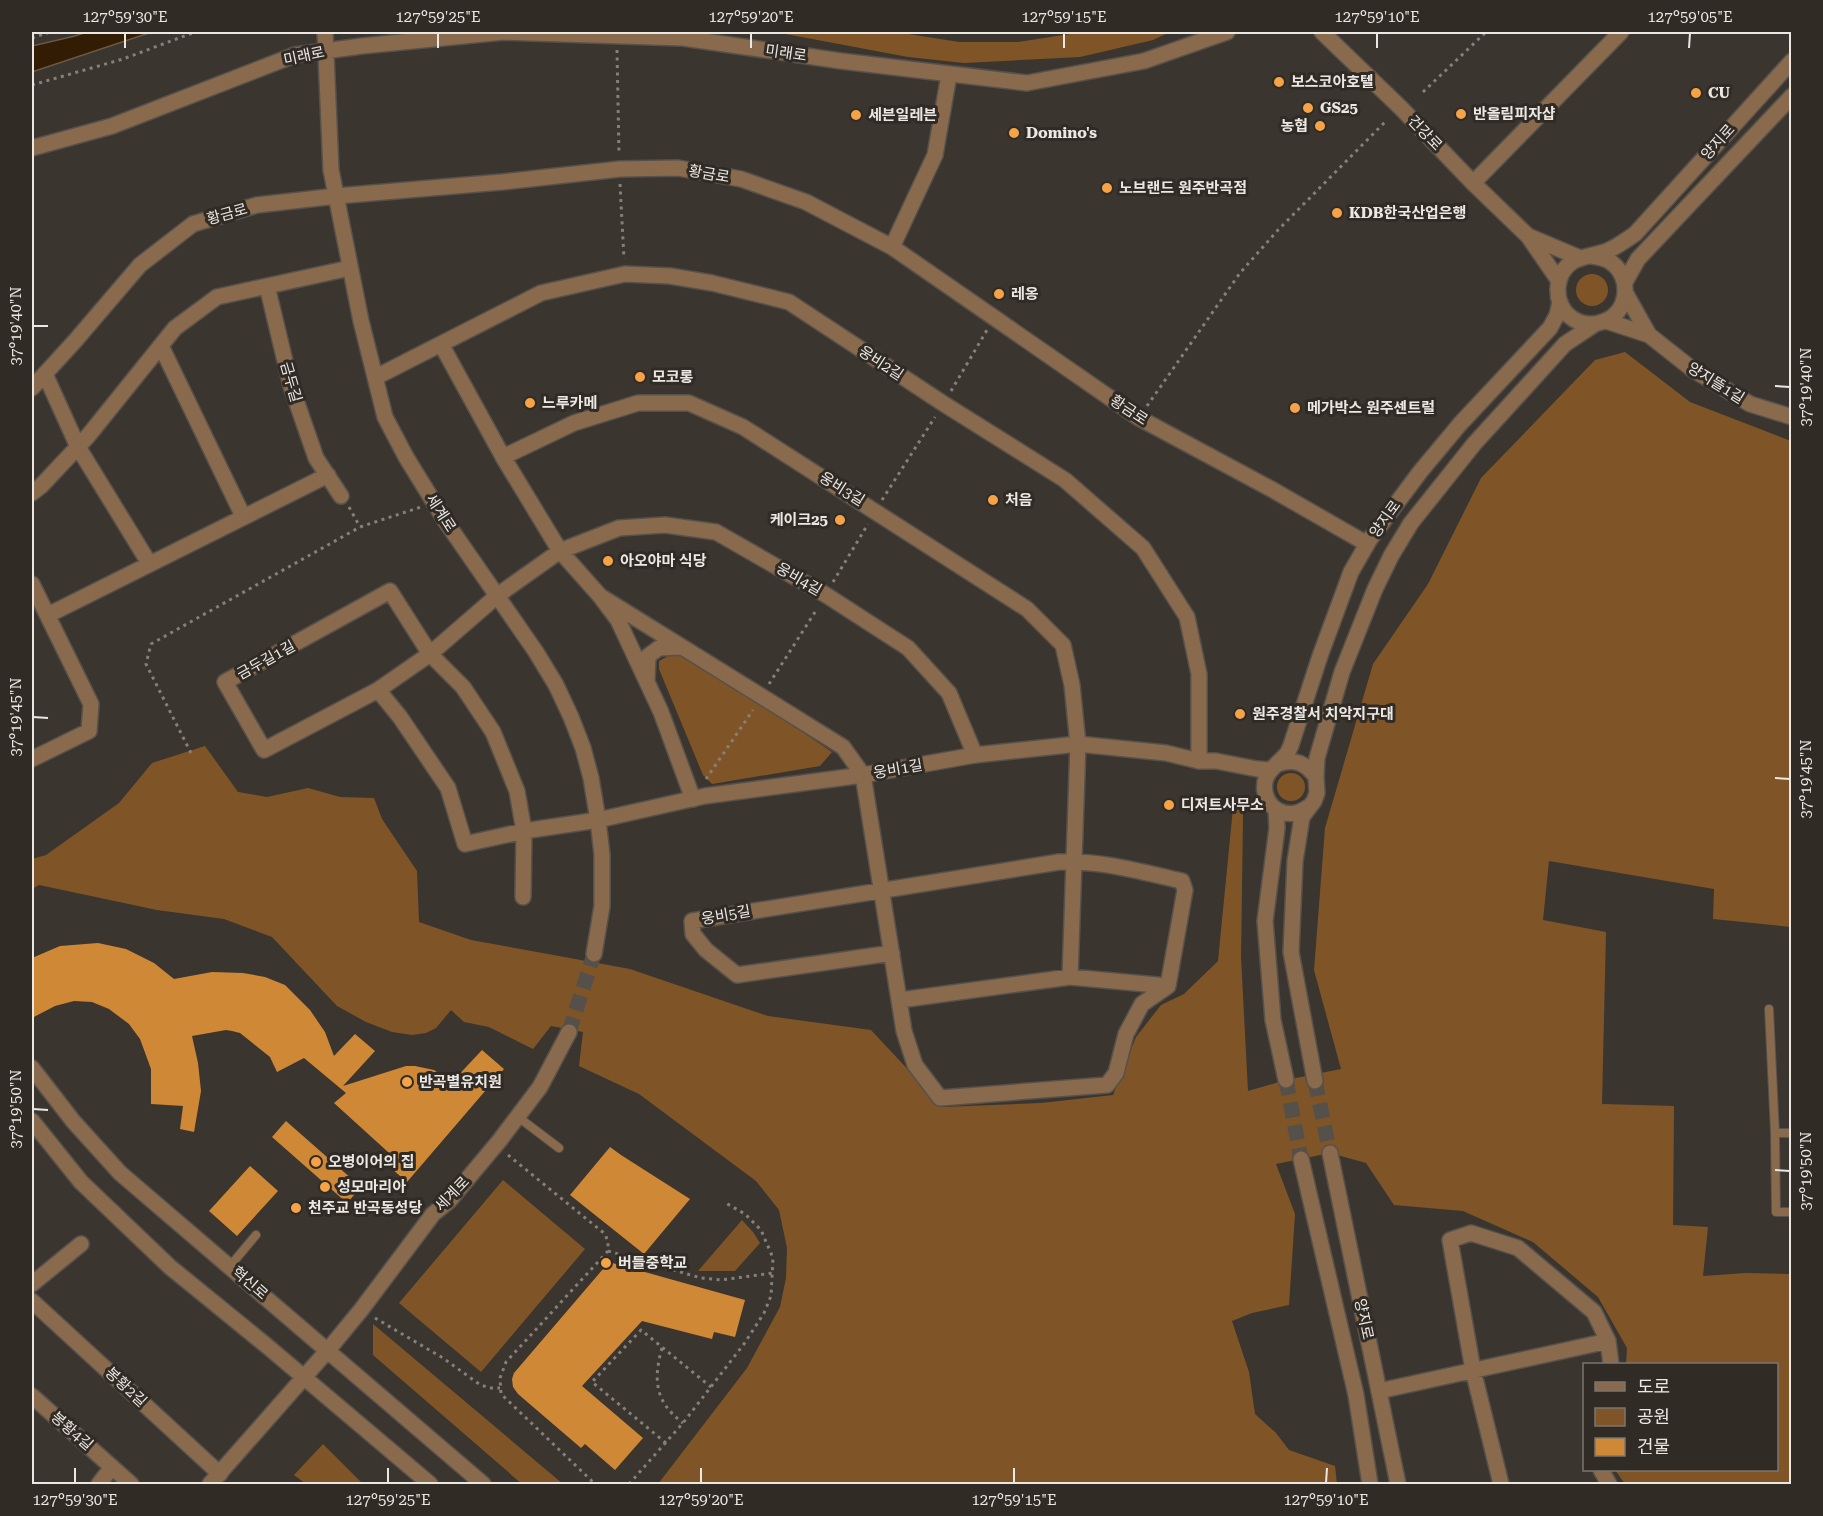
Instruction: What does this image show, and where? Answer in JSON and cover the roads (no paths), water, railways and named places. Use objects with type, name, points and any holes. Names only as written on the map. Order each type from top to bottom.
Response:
[{"type":"street","name":"세계로","points":[[325,32],[332,170],[361,321],[385,417],[434,503],[536,652],[572,717],[591,778],[602,855],[602,906],[594,954]]},
{"type":"street","name":"미래로","points":[[32,148],[112,126],[295,55],[504,32],[683,38],[949,75],[1027,83],[1144,61],[1227,32]]},
{"type":"street","name":"건강로","points":[[1322,32],[1528,236]]},
{"type":"street","points":[[1473,183],[1621,32]]},
{"type":"street","name":"양지로","points":[[1585,257],[1608,250],[1635,234],[1791,61]]},
{"type":"street","points":[[892,247],[935,155],[949,75]]},
{"type":"street","points":[[1601,322],[1616,314],[1623,305],[1625,288],[1638,259],[1791,96]]},
{"type":"street","name":"황금로","points":[[32,388],[140,265],[193,224],[257,205],[620,169],[678,168],[741,179],[806,202],[892,247],[1139,418],[1362,541]]},
{"type":"street","points":[[1528,236],[1585,257],[1602,257],[1612,263],[1620,271],[1625,288],[1649,335]]},
{"type":"street","points":[[1528,236],[1559,281]]},
{"type":"street","points":[[1585,257],[1571,263],[1563,271],[1559,281],[1557,292],[1565,312],[1573,319],[1583,323],[1601,322],[1649,335]]},
{"type":"street","points":[[32,493],[78,447],[175,328],[217,297],[350,268]]},
{"type":"street","name":"웅비2길","points":[[376,377],[541,293],[625,274],[670,276],[712,282],[789,302],[1065,480],[1143,548],[1187,617],[1198,674],[1199,761]]},
{"type":"street","name":"금두길","points":[[267,286],[291,386],[316,458],[342,496]]},
{"type":"street","name":"양지로","points":[[1275,767],[1288,751],[1351,572],[1370,539],[1420,472],[1460,424],[1550,328],[1557,315],[1560,302]]},
{"type":"street","name":"양지로","points":[[1316,777],[1317,758],[1342,672],[1375,589],[1411,523],[1447,476],[1565,344],[1601,322]]},
{"type":"street","name":"양지뜰1길","points":[[1649,335],[1692,369],[1750,404],[1791,417]]},
{"type":"street","points":[[441,344],[503,457],[560,550],[618,620],[661,711],[693,799]]},
{"type":"street","points":[[161,346],[243,516]]},
{"type":"street","points":[[45,374],[78,447],[149,563]]},
{"type":"street","name":"웅비3길","points":[[503,457],[574,423],[638,403],[688,403],[743,427],[1027,609],[1063,645],[1072,685],[1078,744]]},
{"type":"street","points":[[1306,699],[1311,663],[1345,567],[1372,524],[1404,482],[1420,472]]},
{"type":"street","points":[[48,615],[328,475]]},
{"type":"street","name":"웅비4길","points":[[498,595],[560,550],[619,528],[665,525],[716,532],[826,595],[908,648],[949,693],[975,755]]},
{"type":"street","points":[[32,584],[91,704],[89,731],[32,759]]},
{"type":"street","name":"금두길1길","points":[[498,595],[430,654],[378,690],[264,750],[225,682],[390,591],[430,654],[463,687],[492,732],[517,790],[524,831],[524,897]]},
{"type":"street","points":[[600,596],[843,747],[863,775],[904,1031],[915,1065],[940,1098],[1107,1085],[1116,1073],[1126,1034],[1142,1004],[1168,986]]},
{"type":"street","points":[[647,683],[648,656],[659,648],[682,647]]},
{"type":"street","points":[[378,690],[400,717],[448,788],[465,844],[524,831],[598,820]]},
{"type":"street","points":[[1070,977],[1078,744]]},
{"type":"street","name":"웅비1길","points":[[598,820],[693,799],[863,775],[975,755],[1078,744],[1166,753],[1199,761]]},
{"type":"street","points":[[1199,761],[1216,761],[1257,769],[1275,767],[1287,761],[1304,764],[1316,777],[1318,785],[1314,801],[1301,812],[1284,813],[1270,803],[1264,786],[1266,777],[1275,767]]},
{"type":"street","points":[[1199,761],[1213,771],[1256,779],[1264,786]]},
{"type":"street","points":[[1308,807],[1299,826],[1291,952],[1315,1081]]},
{"type":"street","points":[[1276,809],[1277,828],[1265,921],[1274,1020],[1286,1080]]},
{"type":"street","name":"웅비5길","points":[[892,953],[736,975],[706,950],[693,934],[692,921],[1059,862],[1073,861],[1120,867],[1182,882],[1185,890],[1168,986]]},
{"type":"street","points":[[900,1000],[1070,977],[1168,986]]},
{"type":"street","name":"세계로","points":[[304,1378],[361,1310],[433,1214],[449,1201],[518,1117],[540,1087],[569,1032]]},
{"type":"street","name":"혁신로","points":[[32,1068],[73,1121],[120,1173],[483,1485]]},
{"type":"street","points":[[32,1121],[81,1182],[170,1267],[430,1485]]},
{"type":"street","name":"양지로","points":[[1330,1153],[1398,1485]]},
{"type":"street","name":"양지로","points":[[1302,1159],[1356,1395],[1371,1485]]},
{"type":"street","points":[[1501,1485],[1473,1370],[1450,1240],[1471,1233],[1518,1248],[1594,1312],[1608,1341],[1611,1363]]},
{"type":"street","points":[[32,1284],[81,1244]]},
{"type":"street","name":"봉황2길","points":[[32,1300],[215,1479]]},
{"type":"street","points":[[1356,1395],[1608,1341]]},
{"type":"street","points":[[215,1479],[304,1378]]},
{"type":"street","name":"봉황4길","points":[[32,1396],[131,1484]]},
{"type":"street","points":[[99,1485],[112,1467]]},
{"type":"street","points":[[1602,1471],[1609,1485]]},
{"type":"lane","points":[[1768,1009],[1775,1133],[1776,1212],[1791,1212]]},
{"type":"lane","points":[[518,1117],[559,1148]]},
{"type":"lane","points":[[1775,1133],[1791,1133]]},
{"type":"lane","points":[[230,1266],[256,1235]]},
{"type":"tunnel","points":[[569,1032],[594,954]]},
{"type":"tunnel","points":[[1286,1080],[1301,1159]]},
{"type":"tunnel","points":[[1315,1081],[1330,1153]]},
{"type":"place","name":"보스코아호텔","points":[[1279,82]]},
{"type":"place","name":"CU","points":[[1696,93]]},
{"type":"place","name":"GS25","points":[[1308,108]]},
{"type":"place","name":"반올림피자샵","points":[[1461,114]]},
{"type":"place","name":"세븐일레븐","points":[[856,115]]},
{"type":"place","name":"농협","points":[[1320,126]]},
{"type":"place","name":"Domino's","points":[[1014,133]]},
{"type":"place","name":"노브랜드 원주반곡점","points":[[1107,188]]},
{"type":"place","name":"KDB한국산업은행","points":[[1337,213]]},
{"type":"place","name":"레옹","points":[[999,294]]},
{"type":"place","name":"모코롱","points":[[640,377]]},
{"type":"place","name":"느루카메","points":[[530,403]]},
{"type":"place","name":"메가박스 원주센트럴","points":[[1295,408]]},
{"type":"place","name":"처음","points":[[993,500]]},
{"type":"place","name":"케이크25","points":[[840,520]]},
{"type":"place","name":"아오야마 식당","points":[[608,561]]},
{"type":"place","name":"원주경찰서 치악지구대","points":[[1240,714]]},
{"type":"place","name":"디저트사무소","points":[[1169,805]]},
{"type":"place","name":"반곡별유치원","points":[[407,1082]]},
{"type":"place","name":"오병이어의 집","points":[[316,1162]]},
{"type":"place","name":"성모마리아","points":[[325,1187]]},
{"type":"place","name":"천주교 반곡동성당","points":[[296,1208]]},
{"type":"place","name":"버들중학교","points":[[606,1263]]}]
